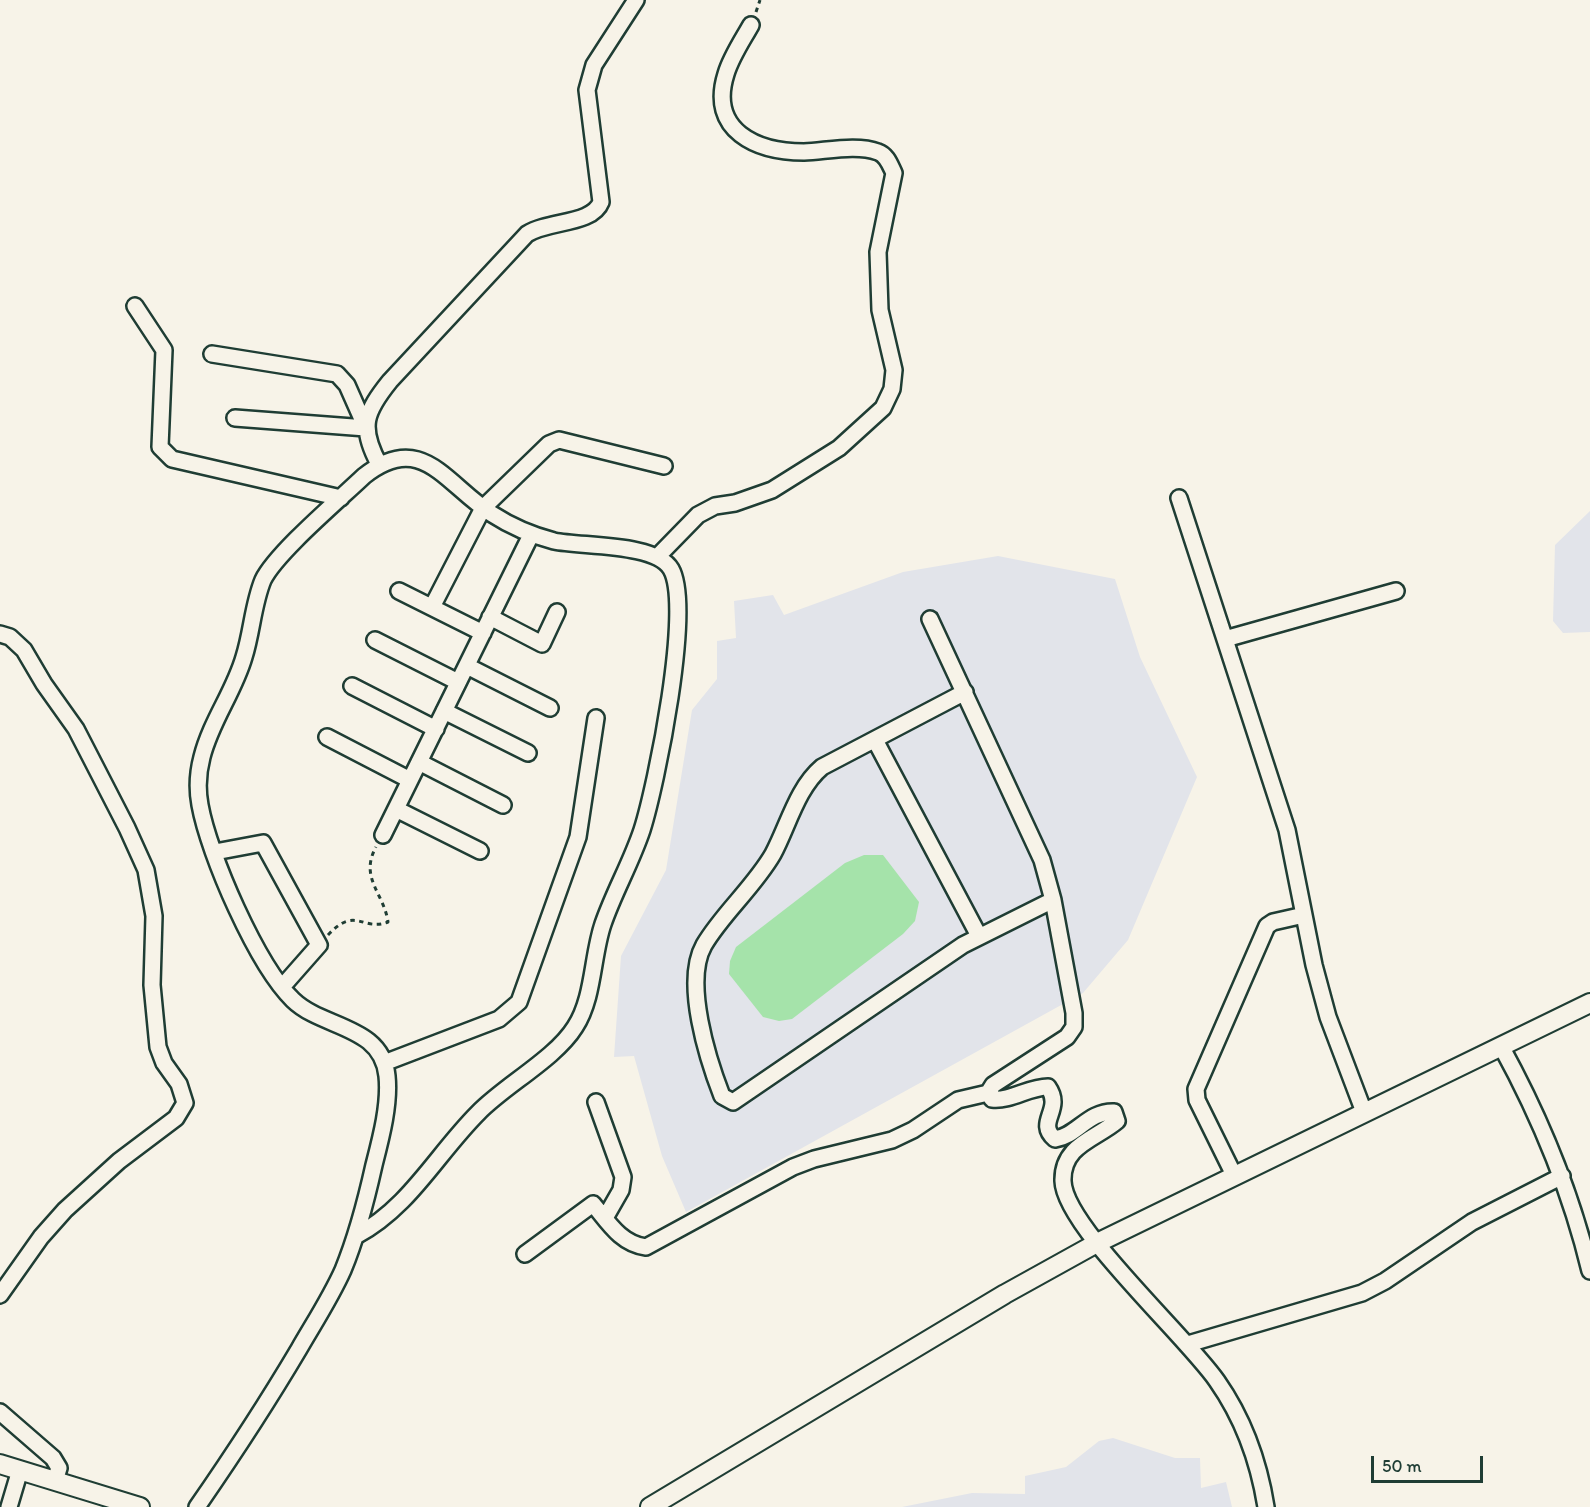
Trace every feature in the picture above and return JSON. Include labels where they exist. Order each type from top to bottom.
[{"type":"main road","points":[[651,1507],[1005,1294],[1097,1243],[1590,1003]]},
{"type":"main road","points":[[0,1464],[133,1506]]},
{"type":"street","points":[[366,428],[371,407],[390,381],[527,234],[539,226],[588,217],[598,211],[601,202],[586,90],[594,65],[636,0]]},
{"type":"street","points":[[658,556],[698,515],[715,506],[735,503],[772,490],[839,448],[883,408],[892,389],[894,370],[880,310],[878,252],[894,173],[889,161],[880,152],[784,150],[752,143],[740,135],[725,115],[723,88],[731,62],[751,25]]},
{"type":"street","points":[[135,306],[164,350],[160,447],[172,459],[341,498]]},
{"type":"street","points":[[212,354],[337,374],[347,385],[379,464]]},
{"type":"street","points":[[235,418],[366,428]]},
{"type":"street","points":[[432,607],[483,508],[549,444],[559,440],[664,466]]},
{"type":"street","points":[[197,1507],[258,1418],[328,1300],[356,1236],[379,1147],[387,1092],[384,1064],[371,1041],[315,1016],[294,1002],[282,987],[253,939],[215,852],[200,806],[198,780],[202,756],[210,733],[235,685],[264,579],[277,561],[341,498],[379,464],[396,456],[415,458],[431,466],[483,508],[531,535],[558,542],[658,556],[671,569],[676,587],[677,617],[674,669],[661,750],[642,829],[628,869],[603,924],[579,1020],[560,1044],[479,1112],[412,1193],[385,1218],[356,1236]]},
{"type":"street","points":[[1179,498],[1287,830],[1328,1017],[1364,1112]]},
{"type":"street","points":[[383,834],[531,535]]},
{"type":"street","points":[[399,591],[483,633]]},
{"type":"street","points":[[1225,639],[1396,591]]},
{"type":"street","points":[[490,618],[542,644],[557,612]]},
{"type":"street","points":[[525,1254],[593,1204],[632,1245],[646,1247],[793,1167],[892,1140],[913,1130],[958,1100],[988,1093],[993,1085],[1067,1037],[1074,1028],[1074,1013],[1053,900],[1042,860],[930,619]]},
{"type":"street","points":[[0,634],[10,637],[20,645],[76,729],[146,870],[154,916],[152,985],[158,1047],[164,1063],[179,1084],[185,1103],[176,1118],[119,1161],[65,1210],[40,1237],[0,1295]]},
{"type":"street","points":[[375,640],[458,682]]},
{"type":"street","points":[[467,666],[550,708]]},
{"type":"street","points":[[352,686],[435,729]]},
{"type":"street","points":[[964,692],[822,767],[811,777],[773,854],[756,880],[703,946],[697,971],[698,1016],[706,1056],[723,1096],[733,1102],[979,936],[1053,900]]},
{"type":"street","points":[[444,711],[528,753]]},
{"type":"street","points":[[384,1064],[499,1019],[519,1002],[578,837],[596,718]]},
{"type":"street","points":[[327,737],[410,780]]},
{"type":"street","points":[[875,740],[979,936]]},
{"type":"street","points":[[419,762],[503,805]]},
{"type":"street","points":[[396,809],[480,851]]},
{"type":"street","points":[[215,852],[263,843],[319,945],[282,987]]},
{"type":"street","points":[[1234,1176],[1197,1100],[1196,1089],[1267,926],[1273,922],[1304,915]]},
{"type":"street","points":[[1501,1046],[1532,1105],[1562,1176],[1590,1271]]},
{"type":"street","points":[[988,1093],[992,1099],[1002,1100],[1036,1087],[1048,1087],[1054,1095],[1055,1105],[1046,1125],[1048,1133],[1054,1139],[1064,1138],[1088,1119],[1104,1112],[1114,1112],[1117,1121],[1079,1145],[1067,1162],[1063,1181],[1069,1204],[1097,1243],[1188,1344],[1217,1381],[1238,1416],[1253,1453],[1266,1507]]},
{"type":"street","points":[[596,1102],[623,1177],[621,1190],[605,1218]]},
{"type":"street","points":[[1188,1344],[1362,1293],[1392,1277],[1472,1222],[1562,1176]]},
{"type":"street","points":[[0,1412],[53,1458],[59,1468],[55,1481]]},
{"type":"street","points":[[9,1507],[20,1470]]},
{"type":"path","points":[[319,945],[346,920],[357,919],[380,925],[388,922],[387,913],[371,877],[370,859],[383,834]]},
{"type":"shaded area","points":[[1590,511],[1590,632],[1563,633],[1553,621],[1555,545]]},
{"type":"shaded area","points":[[998,556],[1115,579],[1140,657],[1197,777],[1128,940],[1083,993],[686,1212],[662,1156],[634,1056],[614,1057],[621,956],[666,870],[692,710],[717,679],[717,641],[736,638],[734,601],[773,595],[784,615],[903,572]]},
{"type":"shaded area","points":[[1113,1438],[1175,1458],[1200,1458],[1201,1488],[1226,1482],[1232,1507],[902,1507],[972,1493],[1025,1494],[1025,1476],[1066,1467],[1099,1441]]},
{"type":"green space","points":[[864,855],[883,855],[919,902],[915,921],[903,934],[792,1019],[779,1021],[763,1017],[729,974],[730,961],[736,947],[845,863]]}]
